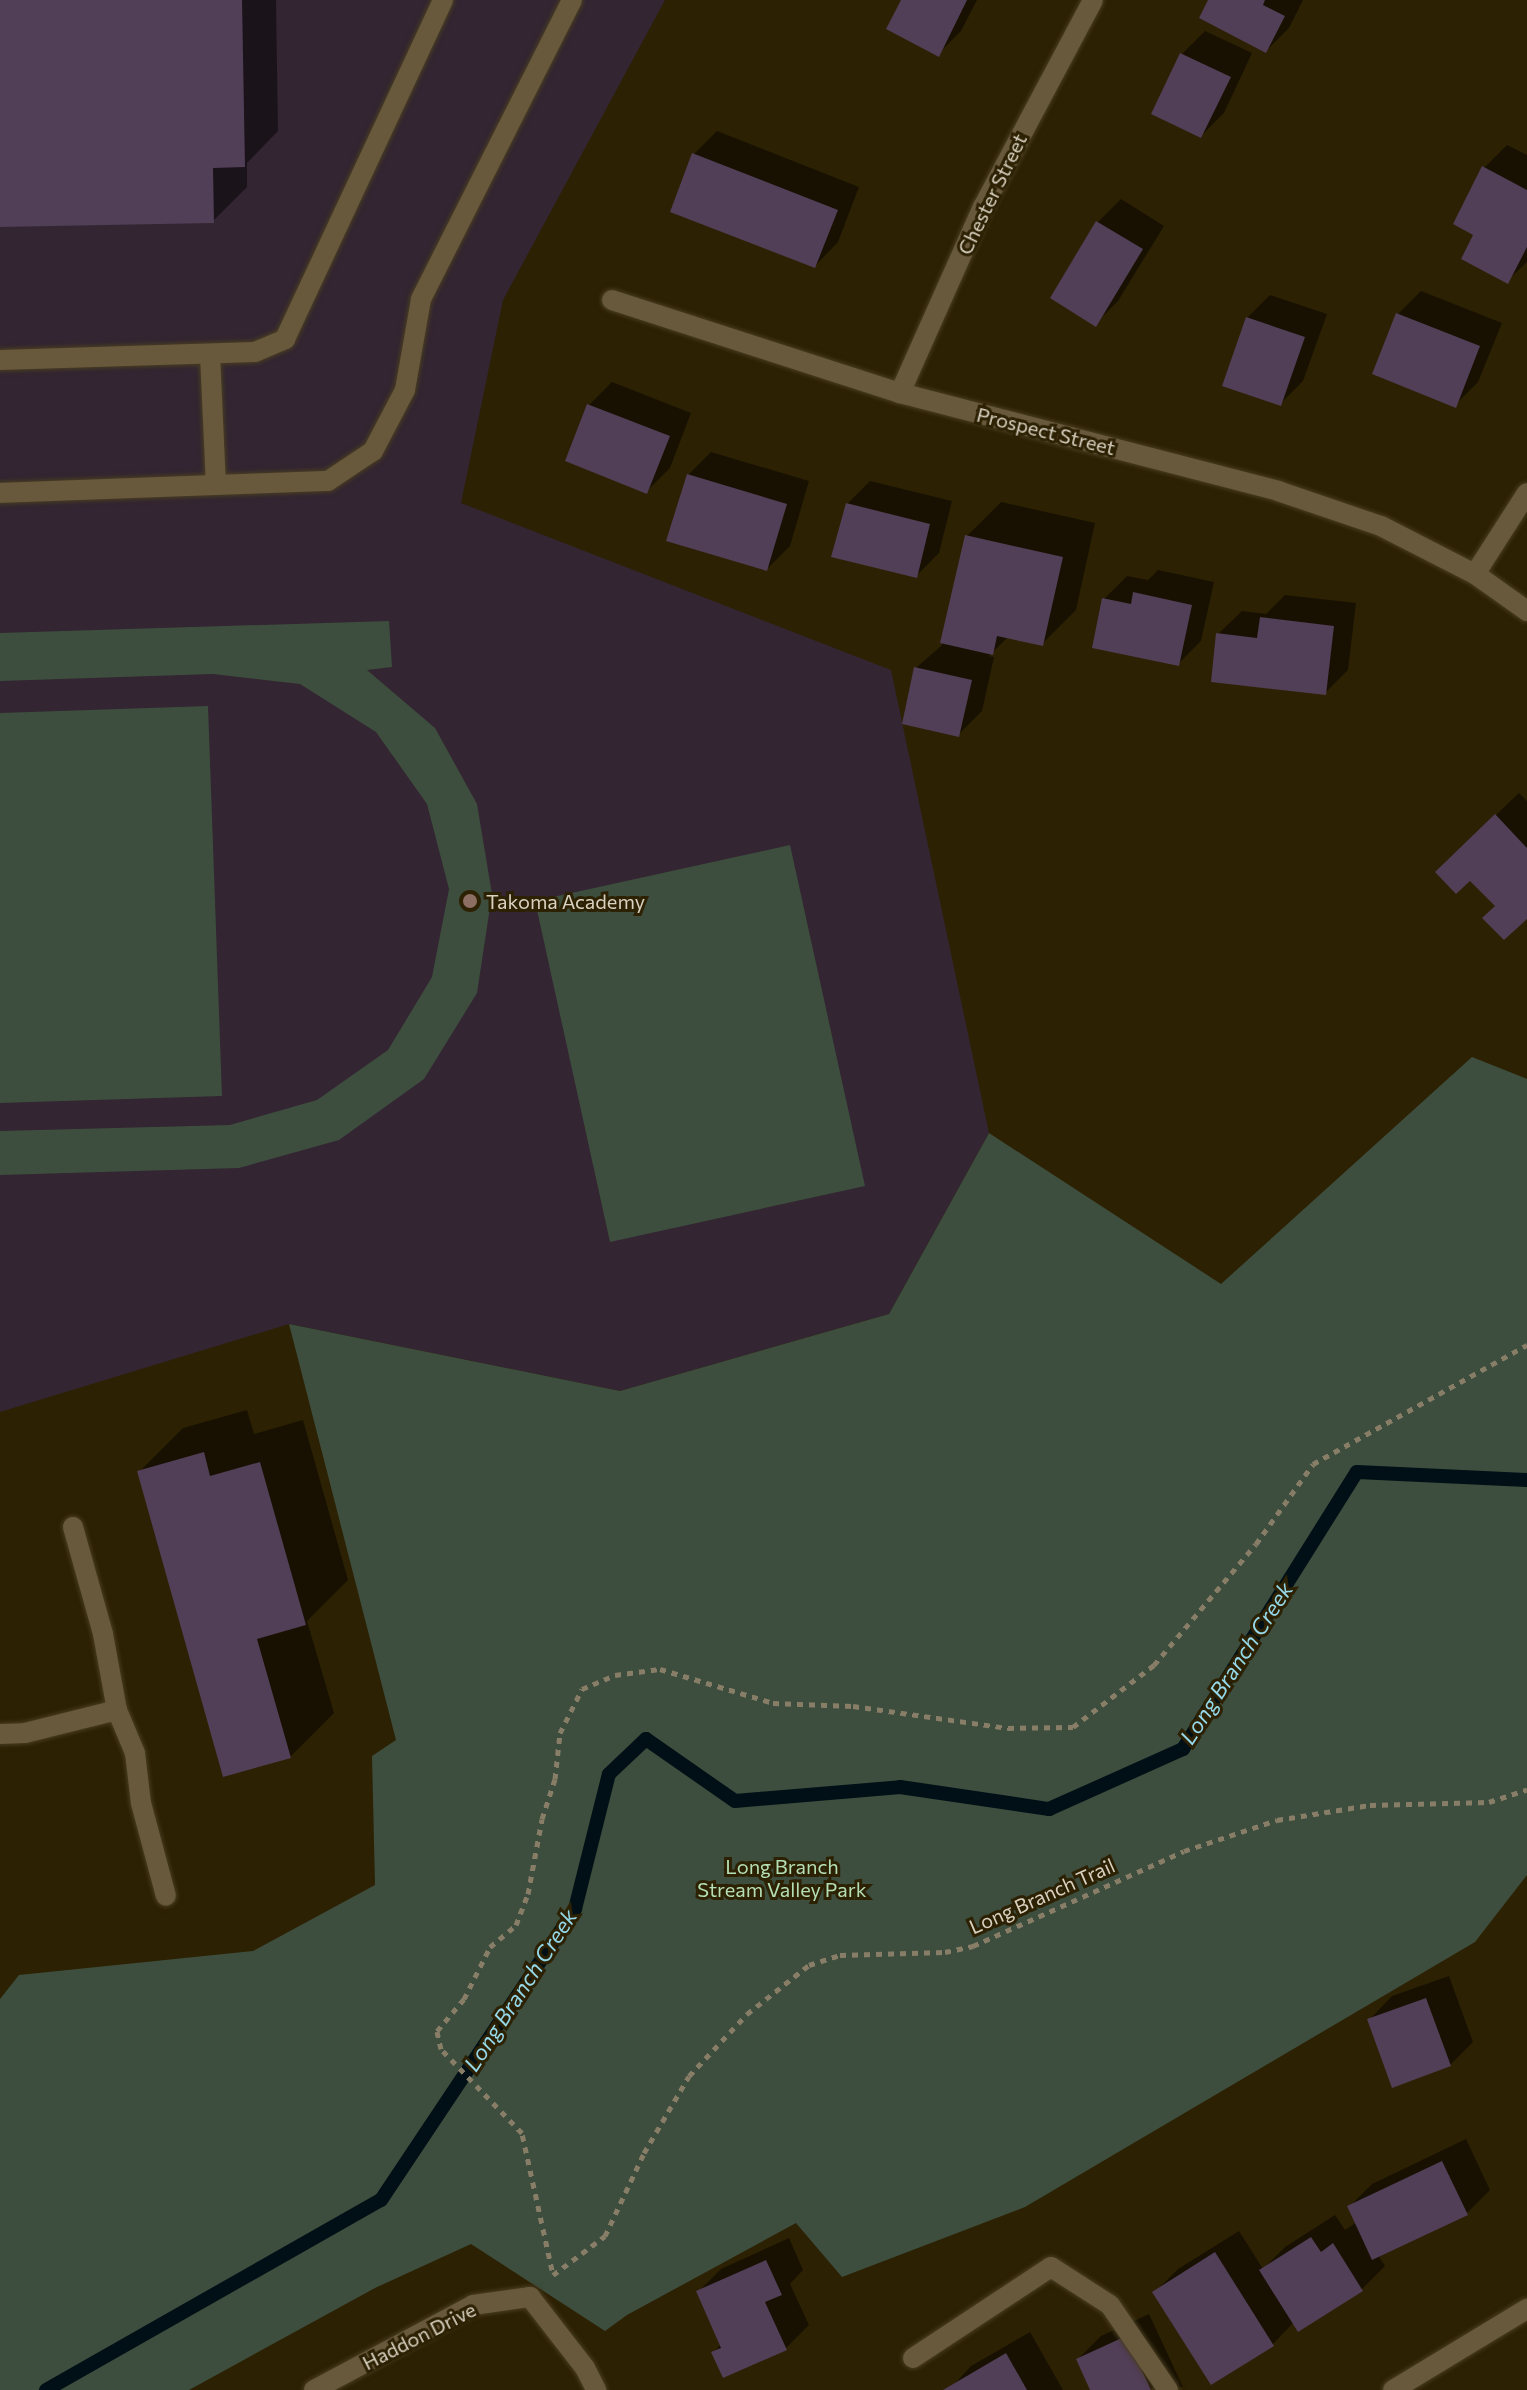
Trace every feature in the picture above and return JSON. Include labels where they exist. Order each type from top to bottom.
[{"type":"street","points":[[0,360],[255,352],[285,339],[443,0]]},
{"type":"street","points":[[0,493],[328,481],[373,451],[405,390],[421,299],[572,0]]},
{"type":"street","name":"Chester Street","points":[[900,393],[983,207],[1093,0]]},
{"type":"street","name":"Prospect Street","points":[[612,300],[900,393],[1278,491],[1381,526],[1475,574],[1527,611]]},
{"type":"street","points":[[210,354],[216,485]]},
{"type":"street","points":[[1475,574],[1527,493]]},
{"type":"street","points":[[73,1527],[103,1634],[117,1710],[135,1753],[141,1803],[166,1896]]},
{"type":"street","points":[[0,1734],[25,1733],[117,1710]]},
{"type":"street","points":[[913,2358],[1051,2267],[1110,2305],[1168,2390]]},
{"type":"street","points":[[530,2297],[585,2368],[596,2390]]},
{"type":"street","name":"Haddon Drive","points":[[314,2390],[473,2305],[530,2297]]},
{"type":"street","points":[[1393,2390],[1527,2309]]},
{"type":"path","points":[[549,2261],[522,2133],[441,2049],[437,2031],[464,1999],[490,1947],[516,1925],[528,1894],[542,1819],[555,1779],[560,1733],[582,1689],[615,1675],[660,1669],[773,1703],[853,1706],[1008,1728],[1073,1727],[1154,1665],[1256,1544],[1313,1464],[1527,1345]]},
{"type":"path","name":"Long Branch Trail","points":[[530,2297],[540,2285],[605,2236],[644,2153],[689,2076],[747,2014],[809,1965],[840,1955],[945,1952],[973,1946],[1184,1851],[1277,1820],[1370,1805],[1489,1802],[1527,1790]]},
{"type":"shaded area","name":"Takoma Academy","points":[[0,0],[665,0],[503,300],[461,503],[891,670],[989,1133],[889,1314],[620,1391],[289,1324],[0,1412]]},
{"type":"green space","points":[[389,621],[392,667],[367,670],[435,728],[477,804],[492,894],[477,993],[424,1079],[339,1140],[239,1168],[0,1175],[0,1131],[230,1125],[317,1100],[388,1050],[432,977],[449,889],[427,804],[376,732],[300,684],[213,674],[0,681],[0,633]]},
{"type":"green space","points":[[208,706],[222,1096],[0,1103],[0,713]]},
{"type":"green space","points":[[790,845],[865,1186],[610,1242],[535,901]]},
{"type":"green space","name":"Long Branch Stream Valley Park","points":[[1472,1057],[1527,1079],[1527,1875],[1475,1942],[1025,2207],[842,2277],[796,2223],[627,2315],[605,2331],[471,2244],[375,2288],[189,2390],[0,2390],[0,1999],[19,1975],[253,1951],[375,1885],[372,1756],[396,1740],[289,1324],[620,1391],[889,1314],[989,1133],[1221,1284]]},
{"type":"building","points":[[0,0],[242,0],[245,167],[213,168],[214,223],[0,227]]},
{"type":"building","points":[[901,0],[967,0],[939,57],[886,29]]},
{"type":"building","points":[[1208,0],[1265,0],[1263,5],[1285,16],[1266,53],[1199,18]]},
{"type":"building","points":[[1180,53],[1231,77],[1201,138],[1151,114]]},
{"type":"building","points":[[692,153],[838,210],[815,268],[670,212]]},
{"type":"building","points":[[1482,166],[1527,190],[1527,247],[1508,284],[1461,259],[1473,235],[1453,224]]},
{"type":"building","points":[[1096,221],[1143,249],[1096,327],[1050,298]]},
{"type":"building","points":[[1396,313],[1480,346],[1456,408],[1372,374]]},
{"type":"building","points":[[1246,317],[1305,337],[1281,406],[1222,386]]},
{"type":"building","points":[[587,404],[670,436],[647,494],[565,461]]},
{"type":"building","points":[[687,474],[787,504],[767,571],[666,541]]},
{"type":"building","points":[[846,503],[930,524],[917,578],[831,557]]},
{"type":"building","points":[[965,535],[1063,557],[1043,646],[997,636],[993,655],[940,643]]},
{"type":"building","points":[[1133,592],[1192,605],[1179,666],[1092,648],[1102,598],[1131,604]]},
{"type":"building","points":[[1260,617],[1334,626],[1326,695],[1211,682],[1216,633],[1257,638]]},
{"type":"building","points":[[914,667],[972,680],[959,737],[902,724]]},
{"type":"building","points":[[1495,814],[1527,848],[1527,919],[1504,940],[1482,918],[1495,906],[1470,881],[1456,894],[1435,872]]},
{"type":"building","points":[[204,1452],[210,1476],[260,1462],[306,1625],[257,1639],[291,1758],[223,1777],[137,1471]]},
{"type":"building","points":[[1426,1998],[1451,2066],[1392,2088],[1367,2019]]},
{"type":"building","points":[[1442,2161],[1468,2215],[1372,2260],[1347,2206]]},
{"type":"building","points":[[1311,2237],[1321,2252],[1333,2243],[1363,2291],[1298,2332],[1259,2270]]},
{"type":"building","points":[[1215,2252],[1274,2346],[1211,2385],[1152,2292]]},
{"type":"building","points":[[766,2260],[782,2295],[765,2302],[787,2350],[723,2378],[711,2352],[721,2348],[696,2291]]},
{"type":"building","points":[[1126,2336],[1151,2390],[1090,2390],[1076,2359]]},
{"type":"building","points":[[1006,2353],[1027,2390],[943,2390]]},
{"type":"waterway","name":"Long Branch Creek","points":[[46,2390],[381,2200],[575,1909],[609,1774],[646,1739],[735,1801],[900,1787],[1049,1809],[1183,1749],[1357,1472],[1527,1480]]},
{"type":"place","name":"Takoma Academy","points":[[470,901]]}]
